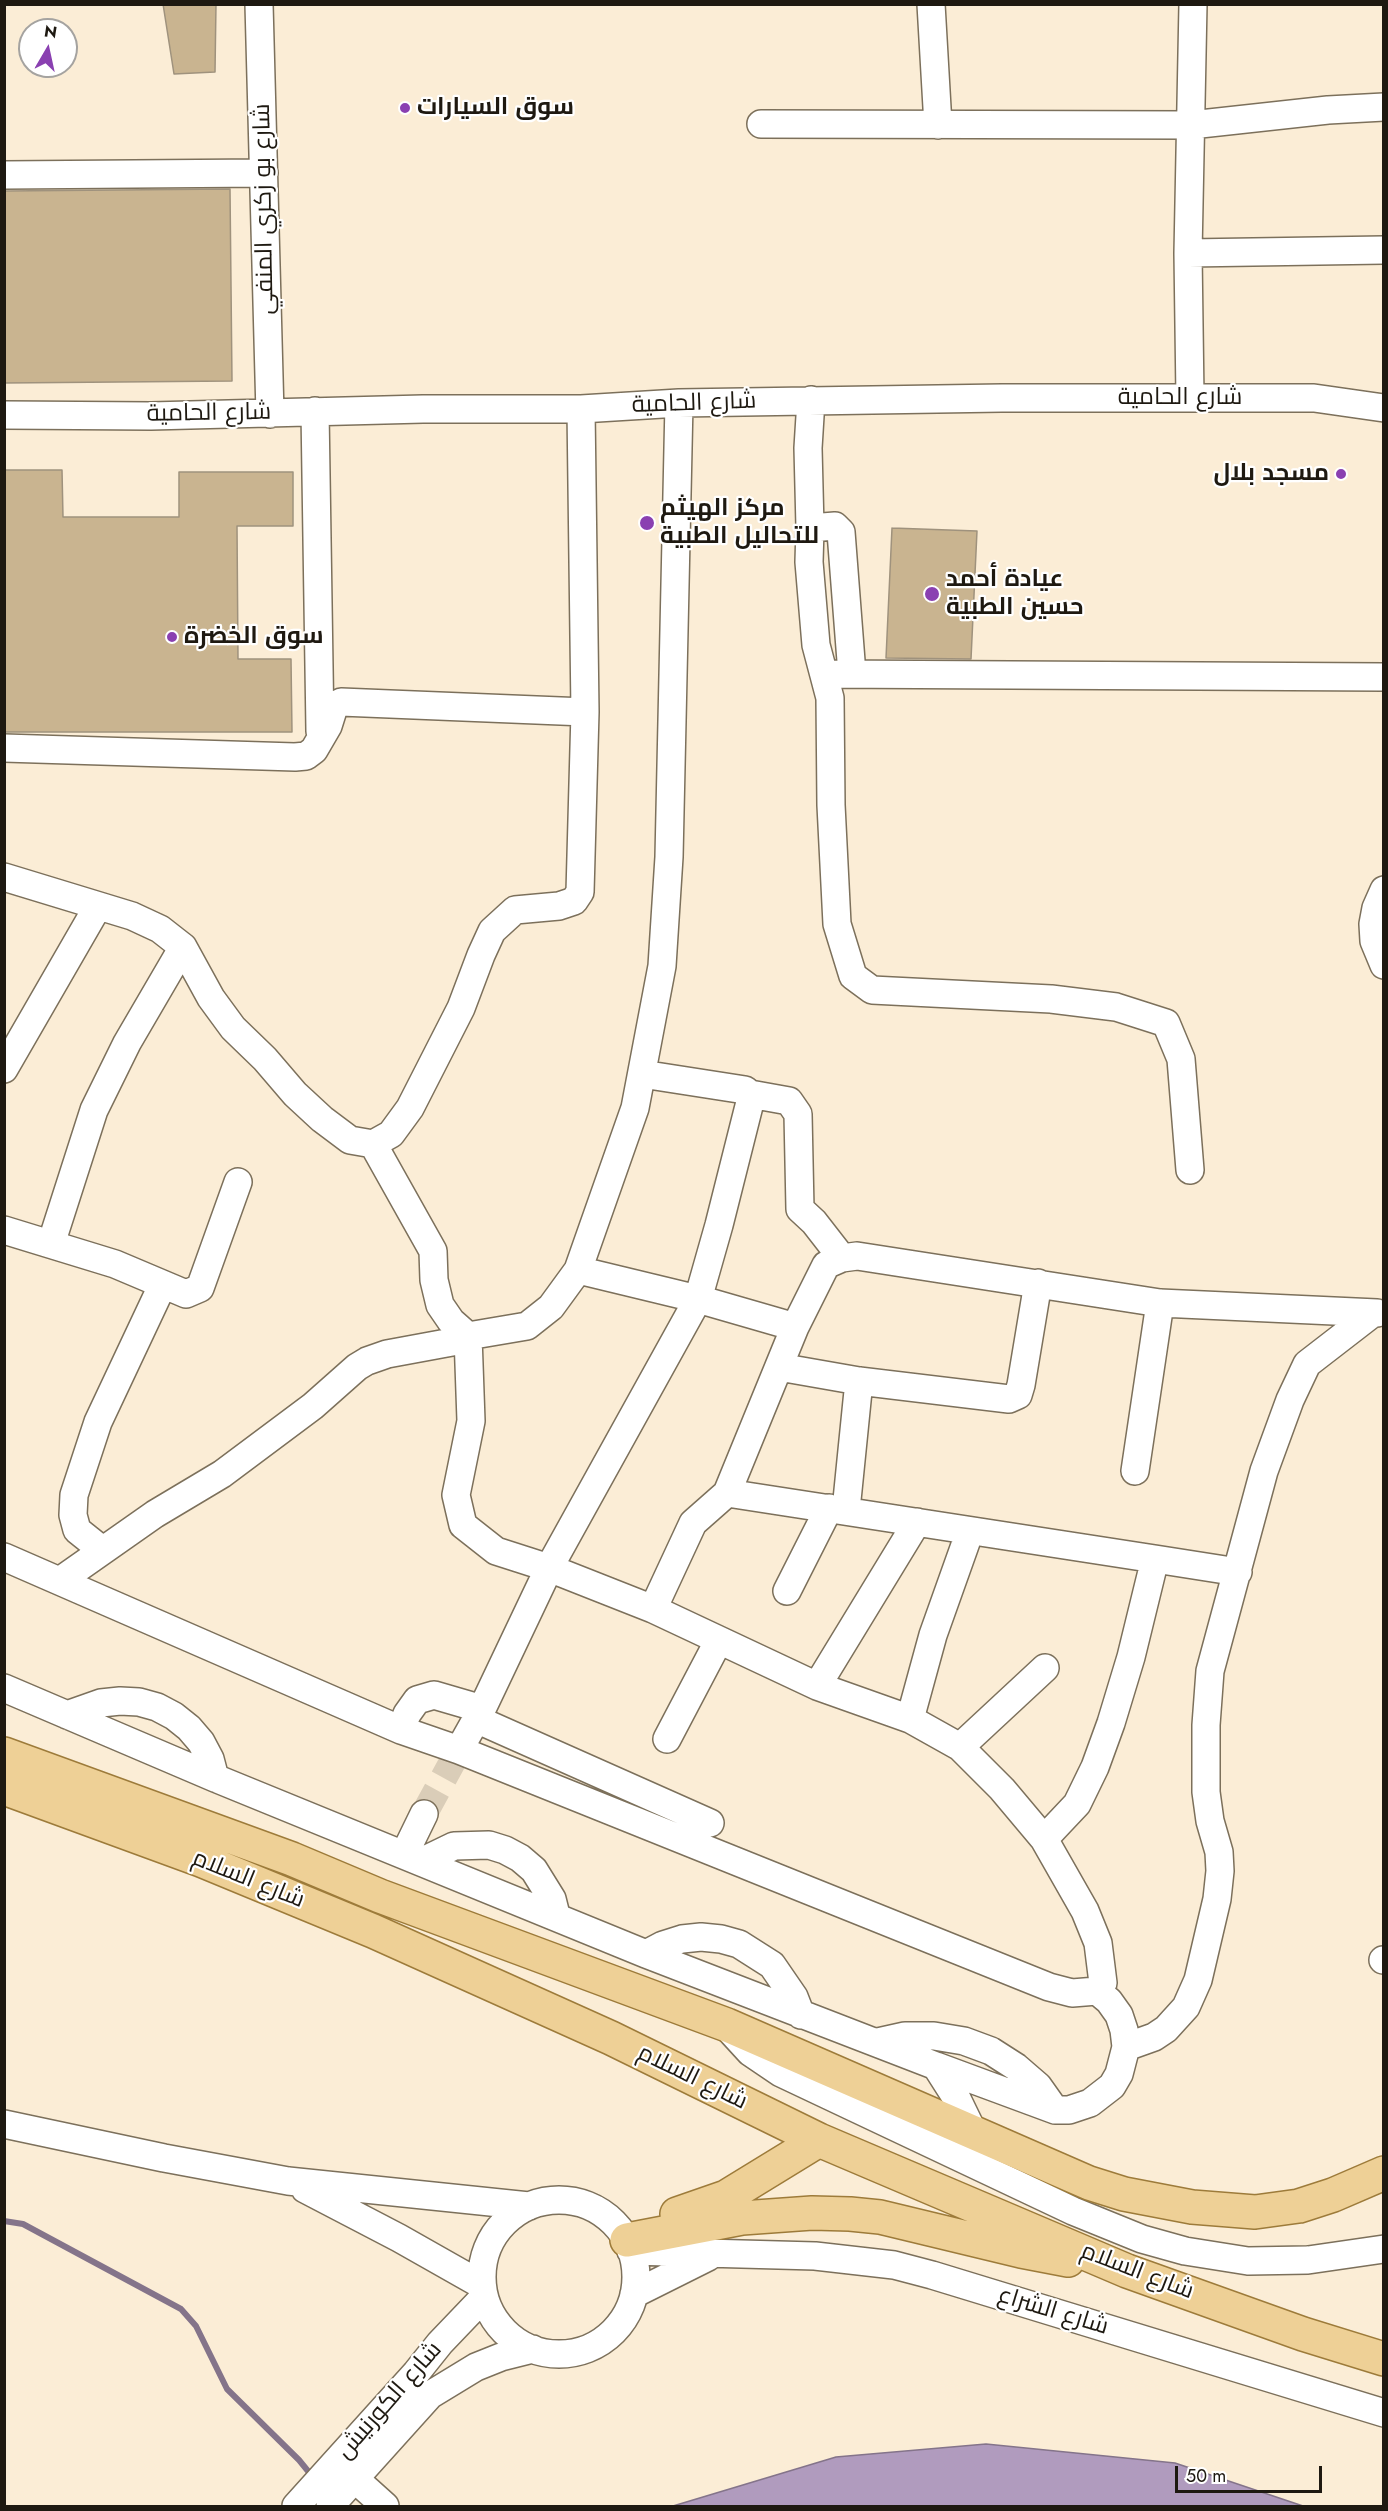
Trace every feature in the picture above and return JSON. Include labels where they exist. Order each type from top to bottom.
[{"type":"main road","name":"شارع السلام","points":[[4,1754],[208,1828],[380,1896],[727,2025],[1107,2188],[1160,2201],[1256,2212],[1299,2206],[1333,2195],[1383,2173]]},
{"type":"main road","name":"شارع السلام","points":[[4,1788],[201,1860],[373,1931],[611,2038],[819,2140],[1127,2271],[1303,2334],[1383,2359]]},
{"type":"main road","points":[[624,2238],[671,2216],[726,2197],[819,2140]]},
{"type":"main road","points":[[624,2238],[742,2218],[812,2213],[850,2214],[880,2217],[1021,2251],[1127,2271]]},
{"type":"street","name":"شارع بو زكري المنفي","points":[[259,4],[270,414]]},
{"type":"street","points":[[931,4],[938,125]]},
{"type":"street","points":[[1190,398],[1188,253],[1193,4]]},
{"type":"street","points":[[761,124],[1191,125],[1383,106]]},
{"type":"street","points":[[4,175],[264,173]]},
{"type":"street","points":[[1188,253],[1383,250]]},
{"type":"street","name":"شارع الحامية","points":[[4,415],[581,409],[678,403],[1002,398],[1314,398],[1383,408]]},
{"type":"street","points":[[811,400],[808,448],[809,562],[816,645],[839,674]]},
{"type":"street","points":[[62,1580],[155,1514],[222,1474],[313,1406],[357,1367],[387,1354],[527,1326],[551,1307],[578,1270],[635,1108],[662,966],[669,858],[678,403]]},
{"type":"street","points":[[4,877],[132,916],[160,929],[183,948],[211,998],[233,1028],[265,1059],[295,1094],[350,1140],[373,1143],[391,1134],[410,1108],[461,1008],[492,931],[515,910],[559,906],[574,901],[580,892],[585,712],[581,409]]},
{"type":"street","points":[[315,411],[320,740]]},
{"type":"street","points":[[810,528],[835,526],[841,532],[839,674],[830,698],[831,805],[837,924],[853,976],[872,990],[1051,999],[1116,1007],[1166,1023],[1181,1059],[1190,1170]]},
{"type":"street","points":[[839,674],[1383,677]]},
{"type":"street","points":[[4,748],[295,757],[306,756],[314,750],[334,707],[341,702],[585,712]]},
{"type":"street","points":[[1383,890],[1373,924],[1374,941],[1383,965]]},
{"type":"street","points":[[4,1069],[98,906]]},
{"type":"street","points":[[51,1244],[94,1110],[127,1042],[183,948]]},
{"type":"street","points":[[642,1074],[744,1090],[750,1094],[789,1101],[798,1114],[800,1209],[814,1222],[842,1258]]},
{"type":"street","points":[[459,1750],[479,1714],[549,1568],[698,1299],[750,1102],[750,1094]]},
{"type":"street","points":[[4,1557],[62,1580],[401,1730],[459,1750],[1049,1987],[1072,1993],[1097,1990],[1103,1983],[1098,1943],[1085,1911],[1044,1839],[1002,1789],[960,1747],[910,1719],[817,1686],[653,1609],[549,1568],[496,1551],[463,1525],[456,1495],[471,1421],[468,1336],[451,1322],[440,1305],[434,1280],[433,1251],[373,1143]]},
{"type":"street","points":[[4,1230],[115,1264],[162,1286],[186,1294],[200,1288],[238,1182]]},
{"type":"street","points":[[653,1609],[693,1523],[727,1493],[795,1327],[826,1265],[842,1258],[857,1256],[1160,1303],[1378,1313]]},
{"type":"street","points":[[578,1270],[698,1299],[795,1327]]},
{"type":"street","points":[[779,1367],[859,1381],[1009,1399],[1018,1395],[1038,1283]]},
{"type":"street","points":[[102,1550],[78,1530],[73,1515],[74,1495],[98,1422],[162,1286]]},
{"type":"street","points":[[1135,1471],[1160,1303]]},
{"type":"street","points":[[1126,2047],[1154,2037],[1166,2029],[1185,2007],[1198,1980],[1220,1871],[1219,1852],[1207,1806],[1207,1696],[1210,1671],[1264,1472],[1290,1400],[1307,1364],[1378,1313]]},
{"type":"street","points":[[787,1591],[838,1509],[859,1381]]},
{"type":"street","points":[[727,1493],[1238,1572]]},
{"type":"street","points":[[817,1686],[917,1522]]},
{"type":"street","points":[[910,1719],[933,1635],[970,1531]]},
{"type":"street","points":[[1044,1839],[1077,1804],[1095,1767],[1112,1723],[1131,1657],[1155,1558]]},
{"type":"street","points":[[667,1739],[719,1640]]},
{"type":"street","points":[[960,1747],[1045,1668]]},
{"type":"street","points":[[4,1688],[215,1778],[414,1857],[646,1954],[1055,2110],[1077,2108],[1102,2096],[1119,2074],[1126,2047],[1124,2030],[1119,2015],[1097,1990]]},
{"type":"street","points":[[401,1730],[407,1714],[417,1700],[434,1695],[710,1823]]},
{"type":"street","points":[[68,1714],[101,1703],[120,1701],[157,1707],[174,1716],[201,1742],[210,1759],[215,1778]]},
{"type":"street","points":[[414,1857],[424,1814]]},
{"type":"street","points":[[414,1857],[463,1845],[489,1845],[505,1850],[520,1858],[544,1883],[552,1899],[556,1916]]},
{"type":"street","points":[[646,1954],[663,1945],[691,1938],[721,1939],[739,1944],[772,1965],[794,1997],[801,2015]]},
{"type":"street","points":[[727,2025],[750,2052],[781,2073],[1073,2211],[1142,2239],[1196,2253],[1248,2261],[1308,2260],[1377,2250]]},
{"type":"street","points":[[876,2042],[905,2036],[934,2036],[964,2041],[1016,2067],[1038,2086],[1055,2110]]},
{"type":"street","points":[[936,2066],[957,2099],[972,2132]]},
{"type":"street","points":[[4,2124],[164,2158],[288,2181],[529,2206]]},
{"type":"street","points":[[288,2181],[372,2223],[483,2291]]},
{"type":"street","points":[[546,2201],[573,2202],[599,2211],[624,2238],[635,2265],[634,2294],[626,2314],[613,2331],[590,2347],[562,2354],[533,2349],[520,2343],[497,2323],[483,2291],[483,2261],[492,2238],[508,2219],[529,2206],[546,2201]]},
{"type":"street","name":"شارع الشراع","points":[[624,2238],[715,2255],[815,2256],[855,2259],[903,2268],[1383,2413]]},
{"type":"street","points":[[634,2294],[715,2255]]},
{"type":"street","name":"شارع الكورنيش","points":[[330,2506],[345,2471],[416,2373],[483,2291]]},
{"type":"street","name":"شارع الكورنيش","points":[[296,2506],[345,2471],[430,2395],[476,2367],[501,2357],[533,2349]]},
{"type":"street","points":[[345,2471],[385,2506]]},
{"type":"shaded area","points":[[986,2444],[1175,2463],[1303,2506],[673,2506],[836,2457]]},
{"type":"building","points":[[163,4],[216,4],[215,72],[174,74]]},
{"type":"building","points":[[230,189],[232,381],[4,383],[4,191]]},
{"type":"building","points":[[4,470],[62,470],[63,517],[179,517],[179,472],[293,472],[293,526],[237,526],[238,659],[291,659],[292,732],[4,732]]},
{"type":"building","name":"عيادة أحمد حسين الطبية","points":[[892,528],[977,531],[971,659],[886,658]]},
{"type":"waterway","points":[[4,2221],[23,2224],[181,2309],[196,2326],[227,2389],[299,2460],[312,2476]]},
{"type":"tunnel","points":[[424,1814],[459,1750]]},
{"type":"place","name":"سوق السيارات","points":[[405,108]]},
{"type":"place","name":"مسجد بلال","points":[[1341,474]]},
{"type":"place","name":"مركز الهيثم للتحاليل الطبية","points":[[647,523]]},
{"type":"place","name":"عيادة أحمد حسين الطبية","points":[[932,594]]},
{"type":"place","name":"سوق الخضرة","points":[[172,637]]}]
